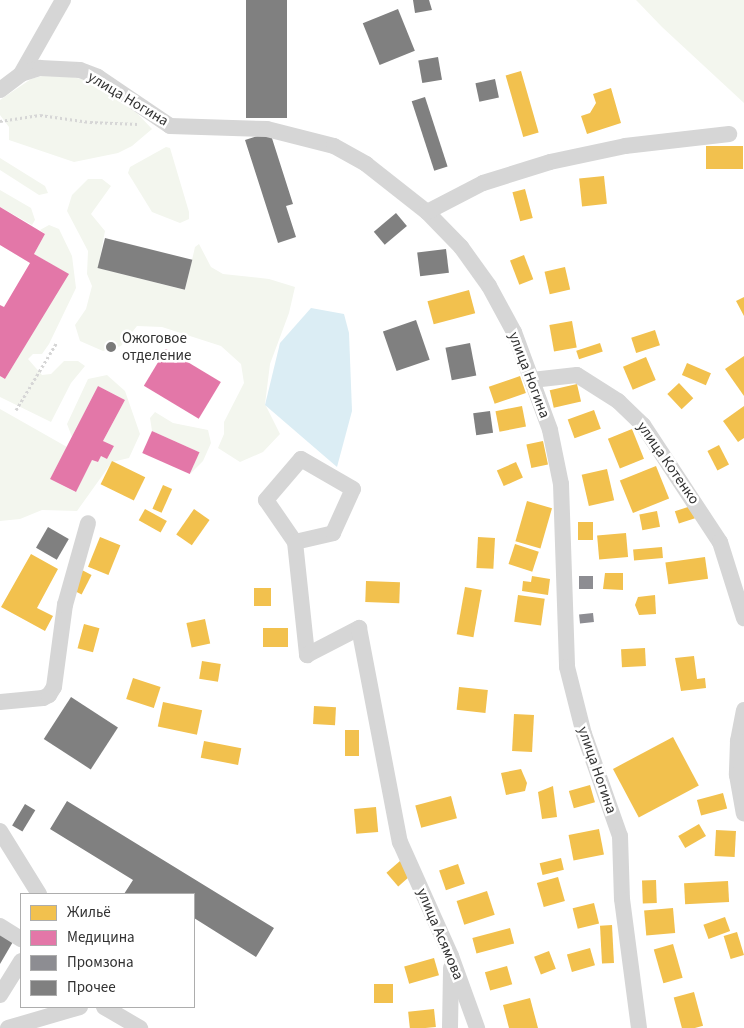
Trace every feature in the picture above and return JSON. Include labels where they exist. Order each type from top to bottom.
[{"type":"street","points":[[21,74],[63,0]]},
{"type":"street","name":"улица Ногина","points":[[0,90],[21,74],[40,68],[80,70],[98,77],[170,126],[267,129],[334,146],[366,164],[427,212],[461,247],[489,286],[514,332],[532,380],[550,430],[561,484],[567,667],[584,734],[620,836],[622,899],[639,1028]]},
{"type":"street","points":[[427,212],[483,183],[550,162],[625,146],[729,134]]},
{"type":"street","name":"улица Котенко","points":[[532,380],[577,375],[618,401],[643,425],[720,542],[744,618]]},
{"type":"street","points":[[301,459],[353,489],[333,533],[295,542],[266,500],[301,459]]},
{"type":"street","points":[[0,702],[42,698],[49,695],[54,686],[65,604],[88,523]]},
{"type":"street","name":"улица Асямова","points":[[295,542],[307,655],[359,628],[400,842],[450,956],[477,1028]]},
{"type":"street","points":[[744,710],[738,741],[737,775],[744,813]]},
{"type":"street","points":[[0,831],[38,893]]},
{"type":"street","points":[[0,926],[20,939]]},
{"type":"street","points":[[450,956],[450,1028]]},
{"type":"street","points":[[0,994],[20,963]]},
{"type":"street","points":[[8,1028],[77,1008]]},
{"type":"street","points":[[106,1008],[140,1028]]},
{"type":"path","points":[[0,120],[40,115],[125,125],[161,120]]},
{"type":"path","points":[[16,410],[57,342]]},
{"type":"shaded area","points":[[636,0],[744,0],[744,103],[662,27]]},
{"type":"shaded area","points":[[53,73],[91,81],[136,112],[152,129],[132,146],[118,153],[74,162],[9,140],[9,127],[0,115],[0,100],[31,79]]},
{"type":"shaded area","points":[[166,147],[170,148],[189,212],[189,219],[180,223],[152,212],[128,173],[130,167]]},
{"type":"shaded area","points":[[0,158],[45,186],[48,193],[39,195],[0,170]]},
{"type":"shaded area","points":[[88,179],[102,179],[111,186],[91,214],[105,231],[98,268],[185,290],[195,247],[199,244],[211,267],[223,274],[269,279],[295,287],[289,313],[270,364],[265,404],[280,434],[263,452],[240,462],[218,448],[224,434],[224,422],[244,383],[241,364],[221,346],[162,327],[137,326],[121,346],[103,351],[80,341],[75,325],[86,309],[92,286],[87,274],[88,251],[67,211],[72,195]]},
{"type":"shaded area","points":[[0,190],[31,208],[35,220],[32,225],[0,207]]},
{"type":"shaded area","points":[[49,225],[59,229],[72,256],[76,288],[49,344],[42,354],[33,354],[28,359],[42,375],[51,374],[64,361],[78,361],[85,366],[71,383],[51,422],[0,397],[0,376],[5,379],[68,274],[34,254],[45,234],[40,230]]},
{"type":"shaded area","points":[[311,308],[344,314],[349,333],[352,411],[337,467],[265,405],[280,343]]},
{"type":"shaded area","points":[[107,375],[125,391],[140,434],[129,458],[112,462],[77,511],[42,510],[20,519],[0,521],[0,409],[67,447],[50,479],[75,492],[92,460],[98,462],[101,456],[107,459],[114,446],[103,441],[125,400],[98,386],[72,437],[67,424],[88,379]]},
{"type":"shaded area","points":[[155,412],[173,423],[208,430],[211,443],[203,461],[190,474],[199,452],[152,431],[150,418]]},
{"type":"building: Жильё","points":[[521,71],[539,133],[523,137],[506,75]]},
{"type":"building: Жильё","points":[[611,88],[621,123],[587,134],[581,116],[590,113],[596,103],[593,94]]},
{"type":"building: Жильё","points":[[706,146],[743,146],[743,169],[706,169]]},
{"type":"building: Жильё","points":[[604,176],[607,204],[582,206],[579,179]]},
{"type":"building: Жильё","points":[[525,189],[533,218],[520,221],[512,192]]},
{"type":"building: Жильё","points":[[524,255],[533,279],[519,285],[510,260]]},
{"type":"building: Жильё","points":[[565,267],[570,289],[550,294],[545,272]]},
{"type":"building: Жильё","points":[[469,290],[475,313],[434,324],[427,301]]},
{"type":"building: Жильё","points":[[744,297],[744,316],[736,301]]},
{"type":"building: Жильё","points":[[572,321],[577,348],[554,352],[549,325]]},
{"type":"building: Жильё","points":[[655,330],[660,345],[636,353],[631,338]]},
{"type":"building: Жильё","points":[[600,343],[603,352],[579,359],[576,351]]},
{"type":"building: Жильё","points":[[744,356],[744,396],[725,369]]},
{"type":"building: Жильё","points":[[646,357],[656,380],[633,390],[623,367]]},
{"type":"building: Жильё","points":[[687,363],[711,373],[706,385],[682,375]]},
{"type":"building: Жильё","points":[[520,376],[526,393],[495,404],[489,387]]},
{"type":"building: Жильё","points":[[679,383],[693,398],[682,409],[667,394]]},
{"type":"building: Жильё","points":[[577,384],[581,402],[554,408],[550,390]]},
{"type":"building: Жильё","points":[[522,406],[526,427],[500,432],[495,411]]},
{"type":"building: Жильё","points":[[744,406],[744,438],[738,442],[723,421]]},
{"type":"building: Жильё","points":[[594,410],[601,429],[575,438],[568,420]]},
{"type":"building: Жильё","points":[[632,429],[644,459],[620,468],[608,439]]},
{"type":"building: Жильё","points":[[543,441],[548,464],[531,468],[526,445]]},
{"type":"building: Жильё","points":[[719,445],[729,465],[717,471],[707,451]]},
{"type":"building: Жильё","points":[[112,461],[145,477],[134,501],[101,484]]},
{"type":"building: Жильё","points":[[516,462],[523,478],[504,486],[497,471]]},
{"type":"building: Жильё","points":[[656,466],[669,498],[633,513],[620,481]]},
{"type":"building: Жильё","points":[[607,469],[614,500],[589,506],[582,475]]},
{"type":"building: Жильё","points":[[163,485],[172,489],[162,513],[152,509]]},
{"type":"building: Жильё","points":[[527,501],[552,508],[540,549],[515,541]]},
{"type":"building: Жильё","points":[[691,506],[695,518],[679,524],[675,511]]},
{"type":"building: Жильё","points":[[145,509],[167,521],[161,532],[139,520]]},
{"type":"building: Жильё","points":[[194,509],[210,520],[192,545],[176,534]]},
{"type":"building: Жильё","points":[[657,511],[660,527],[642,530],[639,514]]},
{"type":"building: Жильё","points":[[578,522],[593,522],[593,540],[578,540]]},
{"type":"building: Жильё","points":[[626,533],[628,557],[599,559],[597,536]]},
{"type":"building: Жильё","points":[[100,537],[120,545],[108,575],[88,567]]},
{"type":"building: Жильё","points":[[478,537],[495,538],[493,569],[476,568]]},
{"type":"building: Жильё","points":[[515,544],[539,552],[532,572],[509,564]]},
{"type":"building: Жильё","points":[[662,547],[663,558],[634,560],[633,550]]},
{"type":"building: Жильё","points":[[31,554],[58,569],[37,608],[53,616],[45,631],[1,607]]},
{"type":"building: Жильё","points":[[705,557],[708,579],[668,584],[665,563]]},
{"type":"building: Жильё","points":[[80,569],[92,575],[82,595],[70,589]]},
{"type":"building: Жильё","points":[[605,573],[623,573],[623,590],[603,589]]},
{"type":"building: Жильё","points":[[532,576],[550,579],[548,595],[522,591],[523,581],[531,582]]},
{"type":"building: Жильё","points":[[366,581],[400,582],[399,603],[365,602]]},
{"type":"building: Жильё","points":[[465,587],[482,590],[473,637],[457,634]]},
{"type":"building: Жильё","points":[[254,588],[271,588],[271,606],[254,606]]},
{"type":"building: Жильё","points":[[518,595],[545,599],[541,625],[514,622]]},
{"type":"building: Жильё","points":[[655,595],[656,614],[639,615],[635,605],[638,597]]},
{"type":"building: Жильё","points":[[205,619],[210,643],[192,647],[186,623]]},
{"type":"building: Жильё","points":[[84,624],[99,628],[93,652],[78,648]]},
{"type":"building: Жильё","points":[[263,628],[288,628],[288,647],[263,647]]},
{"type":"building: Жильё","points":[[645,648],[646,666],[622,667],[621,649]]},
{"type":"building: Жильё","points":[[694,656],[697,679],[705,678],[706,688],[681,691],[675,658]]},
{"type":"building: Жильё","points":[[202,661],[221,664],[218,682],[199,679]]},
{"type":"building: Жильё","points":[[133,678],[161,687],[154,708],[126,699]]},
{"type":"building: Жильё","points":[[459,687],[488,690],[485,713],[457,710]]},
{"type":"building: Жильё","points":[[163,702],[202,710],[197,735],[158,726]]},
{"type":"building: Жильё","points":[[314,706],[336,707],[335,725],[313,724]]},
{"type":"building: Жильё","points":[[514,714],[534,715],[532,752],[512,751]]},
{"type":"building: Жильё","points":[[345,730],[359,730],[359,756],[345,756]]},
{"type":"building: Жильё","points":[[673,737],[699,786],[639,817],[613,769]]},
{"type":"building: Жильё","points":[[204,741],[241,748],[238,765],[201,758]]},
{"type":"building: Жильё","points":[[521,769],[527,783],[525,791],[506,795],[501,773]]},
{"type":"building: Жильё","points":[[590,785],[595,802],[574,808],[569,791]]},
{"type":"building: Жильё","points":[[553,786],[557,817],[542,819],[538,792]]},
{"type":"building: Жильё","points":[[723,793],[727,808],[701,815],[697,800]]},
{"type":"building: Жильё","points":[[451,796],[457,818],[421,828],[415,806]]},
{"type":"building: Жильё","points":[[376,807],[378,832],[356,834],[354,809]]},
{"type":"building: Жильё","points":[[699,824],[706,836],[685,848],[678,836]]},
{"type":"building: Жильё","points":[[599,829],[604,855],[574,860],[569,835]]},
{"type":"building: Жильё","points":[[716,830],[736,831],[735,857],[715,856]]},
{"type":"building: Жильё","points":[[561,858],[564,870],[543,875],[540,863]]},
{"type":"building: Жильё","points":[[400,861],[412,875],[398,886],[386,873]]},
{"type":"building: Жильё","points":[[458,864],[465,884],[446,890],[439,871]]},
{"type":"building: Жильё","points":[[558,877],[565,901],[544,907],[537,883]]},
{"type":"building: Жильё","points":[[642,880],[656,880],[657,903],[643,903]]},
{"type":"building: Жильё","points":[[728,881],[729,902],[685,904],[684,883]]},
{"type":"building: Жильё","points":[[487,891],[495,915],[464,925],[457,901]]},
{"type":"building: Жильё","points":[[594,903],[599,923],[578,929],[573,908]]},
{"type":"building: Жильё","points":[[673,908],[675,933],[646,935],[644,911]]},
{"type":"building: Жильё","points":[[725,917],[730,931],[709,939],[703,925]]},
{"type":"building: Жильё","points":[[612,925],[614,963],[602,964],[600,926]]},
{"type":"building: Жильё","points":[[510,928],[514,943],[476,954],[472,938]]},
{"type":"building: Жильё","points":[[737,932],[744,955],[731,959],[724,936]]},
{"type":"building: Жильё","points":[[673,944],[683,978],[663,983],[654,950]]},
{"type":"building: Жильё","points":[[590,948],[595,965],[572,972],[567,955]]},
{"type":"building: Жильё","points":[[549,951],[556,969],[541,974],[534,957]]},
{"type":"building: Жильё","points":[[434,958],[439,975],[409,984],[404,967]]},
{"type":"building: Жильё","points":[[507,966],[512,984],[490,991],[485,972]]},
{"type":"building: Жильё","points":[[374,984],[393,984],[393,1003],[374,1003]]},
{"type":"building: Жильё","points":[[694,992],[703,1026],[682,1028],[674,997]]},
{"type":"building: Жильё","points":[[530,998],[538,1028],[509,1028],[503,1005]]},
{"type":"building: Жильё","points":[[434,1009],[436,1027],[410,1028],[408,1012]]},
{"type":"building: Медицина","points":[[0,207],[45,234],[34,254],[69,274],[5,379],[0,376],[0,305],[4,307],[30,263],[0,245]]},
{"type":"building: Медицина","points":[[166,349],[221,382],[199,419],[144,386]]},
{"type":"building: Медицина","points":[[98,386],[125,400],[103,441],[114,446],[107,459],[101,456],[98,462],[92,460],[76,492],[50,479]]},
{"type":"building: Медицина","points":[[152,431],[200,452],[190,474],[142,453]]},
{"type":"building: Промзона","points":[[579,576],[593,576],[593,589],[579,589]]},
{"type":"building: Промзона","points":[[593,613],[594,622],[580,623],[579,614]]},
{"type":"building: Прочее","points":[[246,0],[287,0],[287,118],[246,118]]},
{"type":"building: Прочее","points":[[413,0],[429,0],[432,10],[415,13]]},
{"type":"building: Прочее","points":[[398,9],[415,51],[380,65],[363,23]]},
{"type":"building: Прочее","points":[[438,57],[442,80],[422,83],[418,60]]},
{"type":"building: Прочее","points":[[495,79],[499,98],[479,102],[475,83]]},
{"type":"building: Прочее","points":[[425,97],[448,166],[434,171],[412,101]]},
{"type":"building: Прочее","points":[[270,132],[293,204],[286,206],[296,237],[278,243],[245,140]]},
{"type":"building: Прочее","points":[[396,213],[407,226],[385,245],[374,232]]},
{"type":"building: Прочее","points":[[105,238],[192,260],[185,290],[98,268]]},
{"type":"building: Прочее","points":[[446,249],[449,273],[420,276],[417,253]]},
{"type":"building: Прочее","points":[[416,320],[430,360],[397,371],[383,331]]},
{"type":"building: Прочее","points":[[470,343],[476,375],[452,380],[445,348]]},
{"type":"building: Прочее","points":[[490,411],[493,433],[476,435],[473,413]]},
{"type":"building: Прочее","points":[[48,527],[69,539],[57,560],[36,548]]},
{"type":"building: Прочее","points":[[71,697],[118,727],[91,769],[44,739]]},
{"type":"building: Прочее","points":[[67,801],[274,928],[256,957],[195,919],[195,893],[125,893],[133,880],[50,829]]},
{"type":"building: Прочее","points":[[25,804],[35,810],[22,832],[12,825]]},
{"type":"building: Прочее","points":[[0,932],[14,940],[0,964]]},
{"type":"place","name":"Ожоговое отделение","points":[[111,347]]}]
